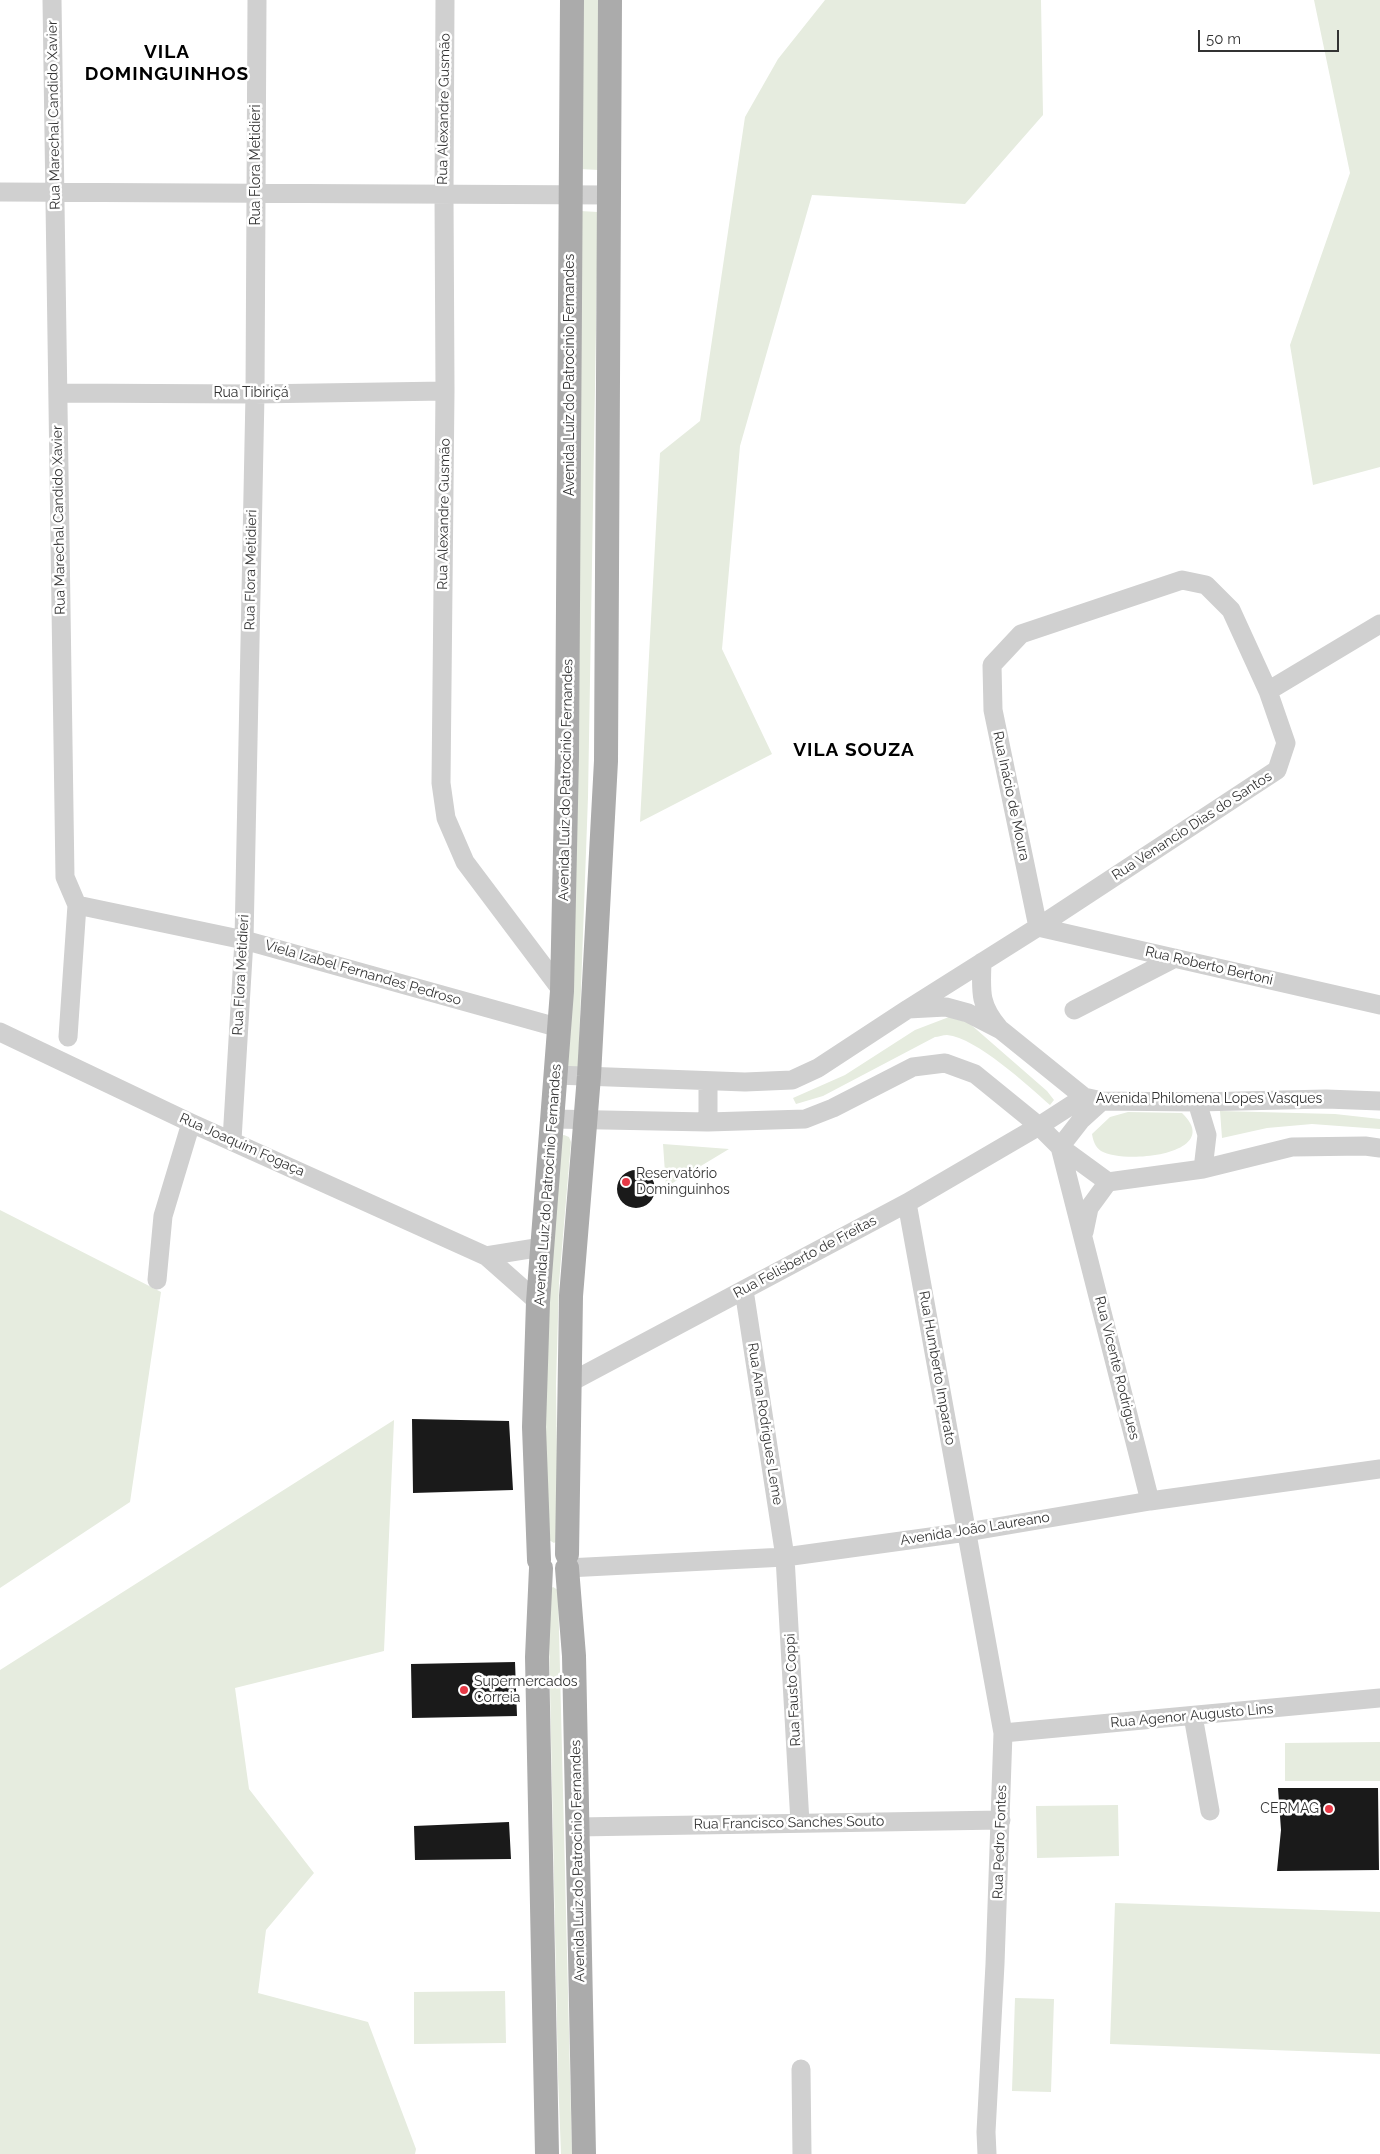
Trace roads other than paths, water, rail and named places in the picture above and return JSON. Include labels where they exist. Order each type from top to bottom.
[{"type":"main road","name":"Avenida Luiz do Patrocinio Fernandes","points":[[546,2154],[537,1657],[540,1564],[534,1427],[538,1302],[562,991],[567,756],[572,0]]},
{"type":"main road","name":"Avenida Luiz do Patrocinio Fernandes","points":[[584,2154],[574,1656],[567,1561],[569,1383],[571,1296],[589,1076],[606,751],[610,0]]},
{"type":"main road","points":[[540,1564],[542,1553],[549,1547],[559,1548],[567,1561]]},
{"type":"street","name":"Rua Marechal Candido Xavier","points":[[52,0],[65,877],[76,905],[68,1037]]},
{"type":"street","name":"Rua Flora Metidieri","points":[[232,1140],[244,940],[254,394],[257,0]]},
{"type":"street","name":"Rua Alexandre Gusmão","points":[[445,0],[445,391],[441,783],[446,818],[465,862],[562,991]]},
{"type":"street","points":[[0,192],[610,195]]},
{"type":"street","name":"Rua Tibiriçá","points":[[58,393],[254,394],[445,391]]},
{"type":"street","name":"Rua Venancio Dias do Santos","points":[[908,1009],[1038,927],[1277,770],[1286,743],[1268,691],[1231,610],[1206,585],[1182,580],[1021,634],[992,665]]},
{"type":"street","points":[[1268,691],[1380,624]]},
{"type":"street","name":"Rua Inácio de Moura","points":[[992,665],[993,710],[1038,927]]},
{"type":"street","name":"Viela Izabel Fernandes Pedroso","points":[[76,905],[244,940],[560,1028]]},
{"type":"street","name":"Rua Roberto Bertoni","points":[[1038,927],[1380,1005]]},
{"type":"street","points":[[1074,1010],[1175,958]]},
{"type":"street","name":"Avenida Philomena Lopes Vasques","points":[[982,962],[981,996],[988,1015],[1001,1030]]},
{"type":"street","name":"Avenida Philomena Lopes Vasques","points":[[908,1009],[946,1007],[968,1013],[1001,1030],[1093,1099],[1197,1102],[1326,1099],[1380,1101]]},
{"type":"street","points":[[556,1075],[708,1081],[772,1082],[792,1080],[818,1068],[908,1009]]},
{"type":"street","name":"Rua Joaquim Fogaça","points":[[0,1032],[191,1123],[486,1256],[538,1302]]},
{"type":"street","points":[[553,1119],[708,1122],[805,1119],[833,1108],[913,1067],[945,1063],[975,1074],[1039,1126],[1060,1147],[1108,1182],[1203,1169],[1292,1147],[1365,1146],[1380,1148]]},
{"type":"street","points":[[708,1081],[708,1122]]},
{"type":"street","points":[[1060,1147],[1081,1120],[1093,1099]]},
{"type":"street","name":"Rua Felisberto de Freitas","points":[[569,1383],[907,1203],[1039,1126],[1093,1099]]},
{"type":"street","points":[[1197,1102],[1207,1136],[1203,1169]]},
{"type":"street","points":[[158,1280],[163,1216],[191,1123]]},
{"type":"street","name":"Rua Vicente Rodrigues","points":[[1060,1147],[1150,1501]]},
{"type":"street","name":"Rua Vicente Rodrigues","points":[[1083,1236],[1089,1208],[1108,1182]]},
{"type":"street","name":"Rua Humberto Imparato","points":[[907,1203],[967,1532]]},
{"type":"street","points":[[486,1256],[542,1247]]},
{"type":"street","name":"Rua Ana Rodrigues Leme","points":[[744,1290],[785,1557]]},
{"type":"street","name":"Avenida João Laureano","points":[[567,1561],[785,1557],[967,1532],[1150,1501],[1380,1469]]},
{"type":"street","name":"Rua Pedro Fontes","points":[[967,1532],[1003,1732],[1001,1820],[986,2132],[987,2154]]},
{"type":"street","name":"Rua Fausto Coppi","points":[[785,1557],[800,1823]]},
{"type":"street","name":"Rua Agenor Augusto Lins","points":[[1003,1732],[1380,1698]]},
{"type":"street","points":[[1193,1716],[1210,1811]]},
{"type":"street","name":"Rua Francisco Sanches Souto","points":[[577,1827],[1001,1820]]},
{"type":"street","points":[[801,2069],[802,2154]]},
{"type":"place","name":"Reservatório Dominguinhos","points":[[626,1182]]},
{"type":"place","name":"Supermercados Correia","points":[[464,1690]]},
{"type":"place","name":"CERMAG","points":[[1329,1809]]},
{"type":"district","name":"VILA DOMINGUINHOS","points":[[167,63]]},
{"type":"district","name":"VILA SOUZA","points":[[854,750]]}]
